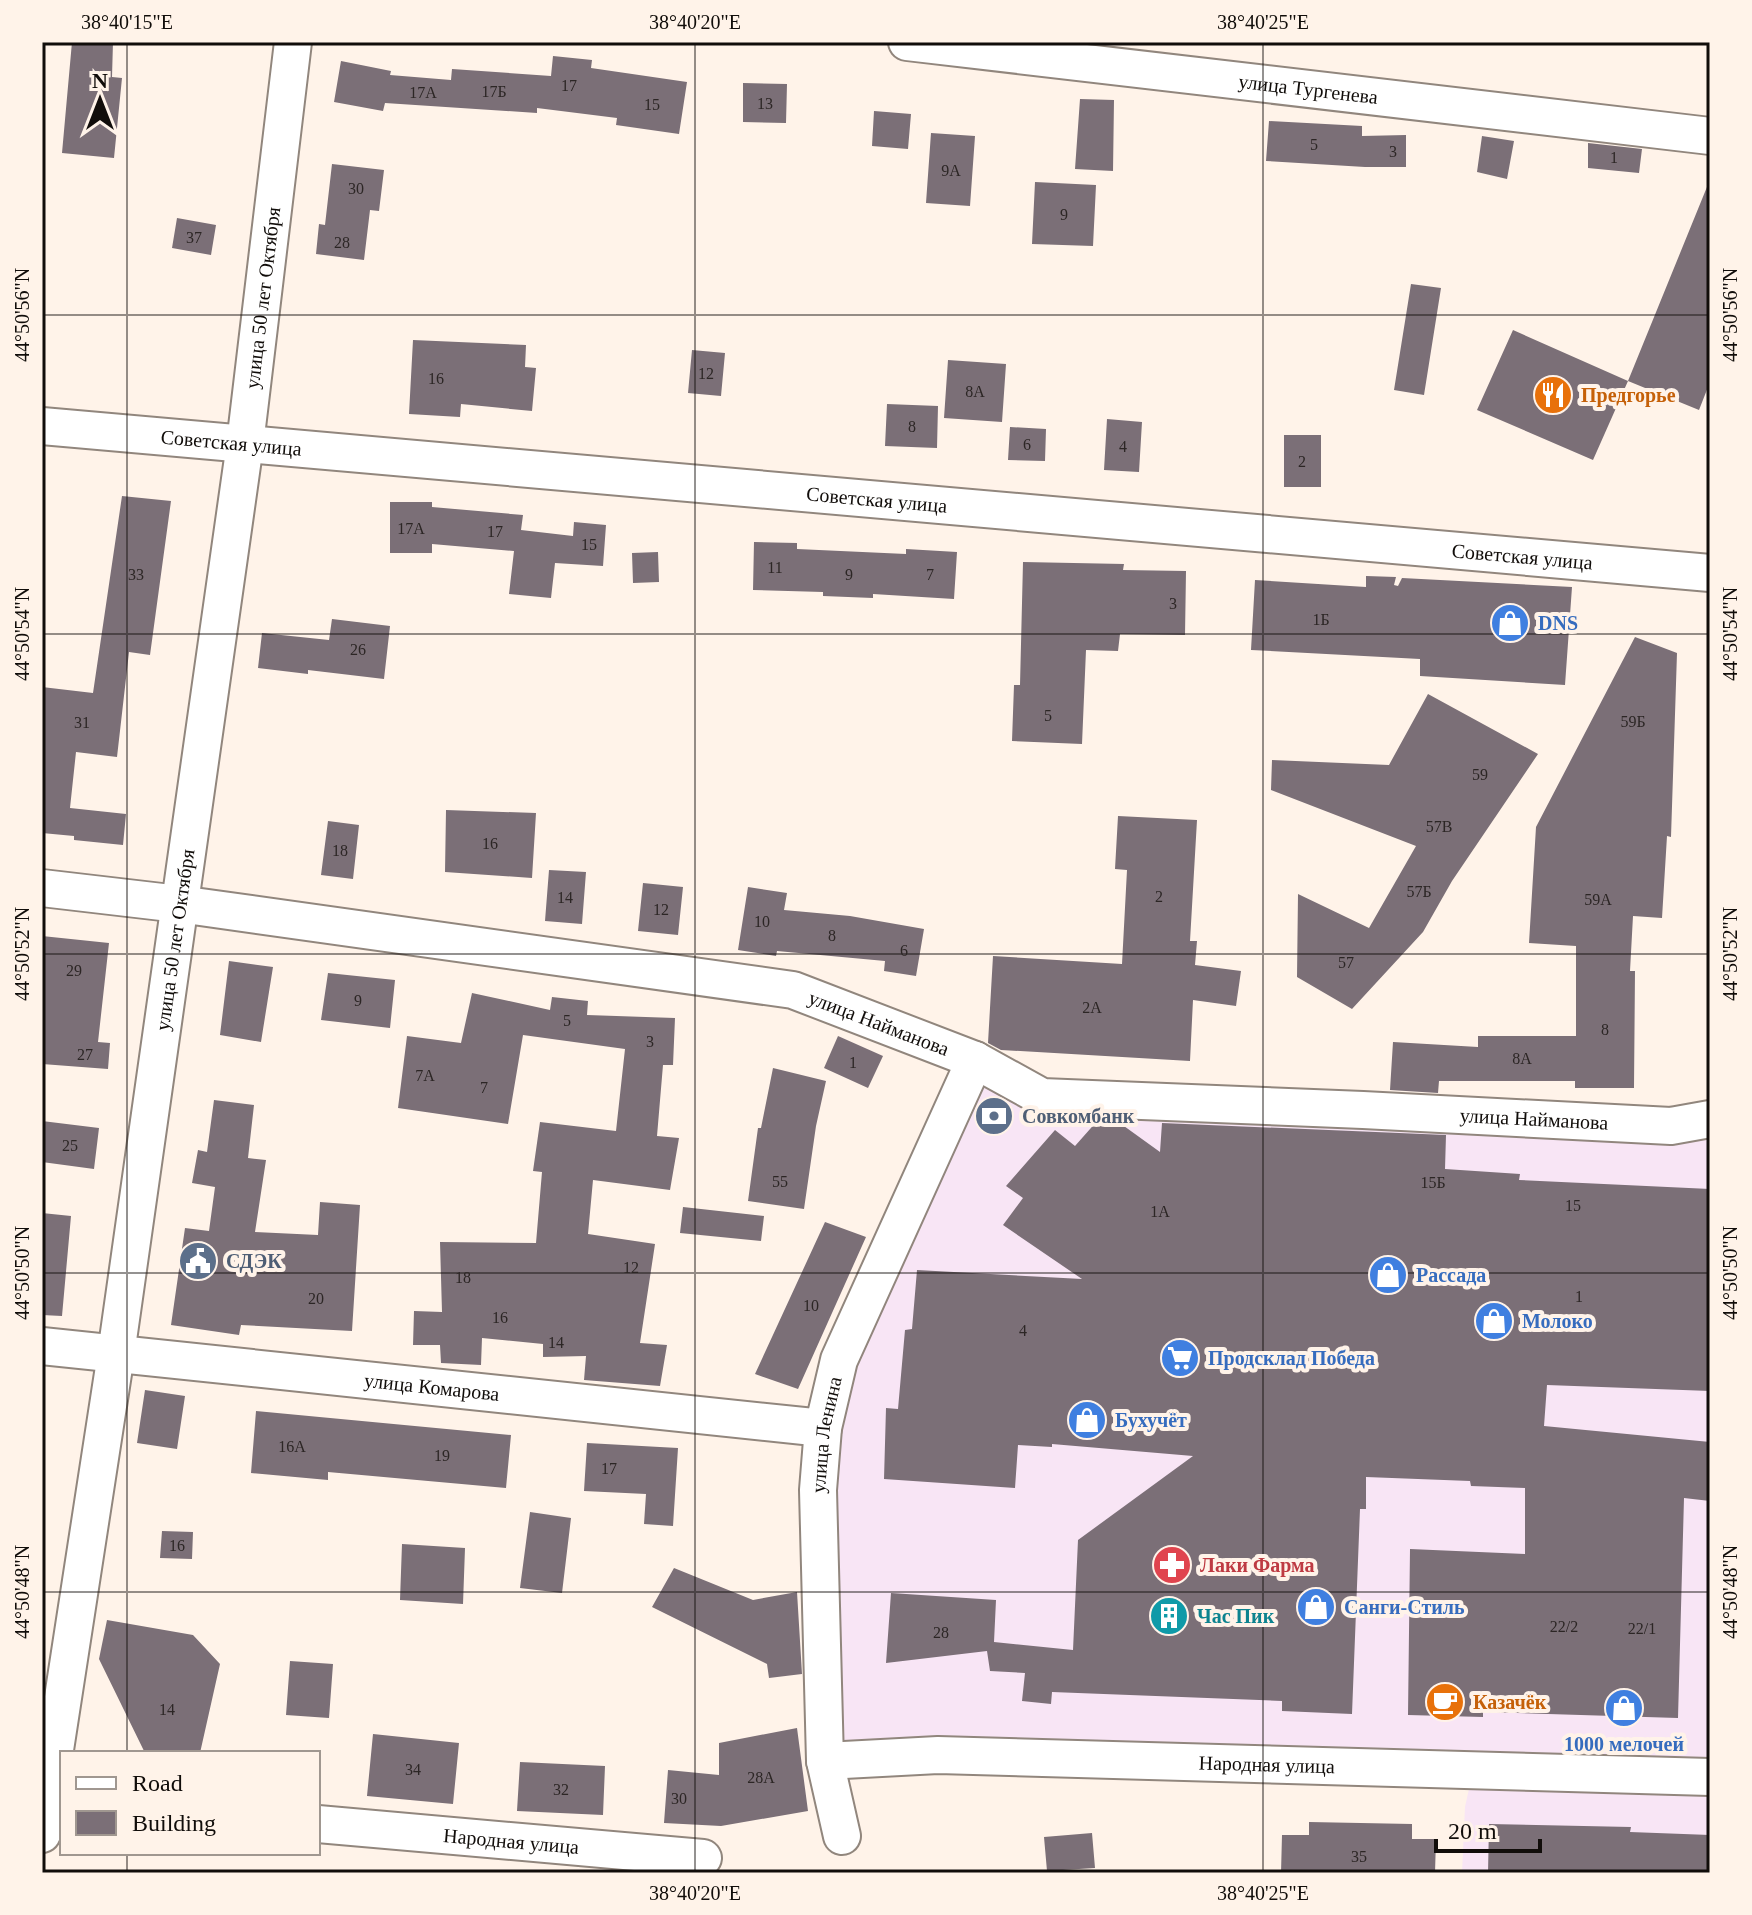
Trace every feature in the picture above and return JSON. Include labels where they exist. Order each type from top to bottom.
[{"type":"street","name":"улица 50 лет Октября","points":[[48,1809],[245,444],[293,42]]},
{"type":"street","name":"улица Тургенева","points":[[907,42],[1710,136]]},
{"type":"street","name":"Советская улица","points":[[42,426],[1710,573]]},
{"type":"street","name":"улица Найманова","points":[[42,888],[179,904],[793,990],[975,1060],[1042,1097],[1671,1126],[1710,1119]]},
{"type":"street","name":"улица Ленина","points":[[842,1836],[825,1761],[818,1490],[823,1428],[839,1360],[975,1060]]},
{"type":"street","name":"улица Комарова","points":[[42,1346],[823,1428]]},
{"type":"street","name":"Народная улица","points":[[825,1761],[938,1755],[1710,1777]]},
{"type":"street","name":"Народная улица","points":[[320,1824],[703,1858]]},
{"type":"shaded area","points":[[975,1060],[1043,1097],[1710,1119],[1710,1873],[1462,1873],[1465,1807],[1473,1771],[825,1761],[823,1428]]},
{"type":"building","points":[[72,42],[113,42],[112,77],[122,78],[114,158],[62,153]]},
{"type":"building","points":[[553,56],[592,60],[591,68],[687,82],[679,134],[616,125],[617,118],[537,108],[537,113],[385,103],[383,111],[334,102],[341,61],[391,71],[390,75],[451,80],[452,69],[551,76]]},
{"type":"building","points":[[743,83],[787,84],[786,123],[743,122]]},
{"type":"building","points":[[1080,99],[1114,100],[1113,171],[1075,169]]},
{"type":"building","points":[[874,111],[911,114],[908,149],[872,146]]},
{"type":"building","points":[[1269,121],[1362,126],[1362,136],[1406,135],[1406,167],[1266,161]]},
{"type":"building","points":[[931,133],[975,136],[970,206],[926,203]]},
{"type":"building","points":[[1482,136],[1514,141],[1507,179],[1477,172]]},
{"type":"building","points":[[1588,143],[1642,149],[1639,173],[1588,168]]},
{"type":"building","points":[[332,164],[384,170],[379,211],[370,210],[364,260],[316,254],[319,224],[325,225]]},
{"type":"building","points":[[1035,182],[1096,185],[1093,246],[1032,244]]},
{"type":"building","points":[[1709,182],[1710,382],[1699,410],[1628,381]]},
{"type":"building","points":[[177,218],[216,225],[211,255],[172,248]]},
{"type":"building","points":[[1411,284],[1441,288],[1424,395],[1394,390]]},
{"type":"building","name":"Предгорье","points":[[1513,330],[1628,381],[1593,460],[1477,410]]},
{"type":"building","points":[[413,340],[526,345],[525,367],[536,368],[532,411],[461,404],[460,417],[409,414]]},
{"type":"building","points":[[692,350],[725,353],[721,396],[688,393]]},
{"type":"building","points":[[948,360],[1006,364],[1002,422],[944,418]]},
{"type":"building","points":[[887,404],[938,406],[937,448],[885,446]]},
{"type":"building","points":[[1107,419],[1142,422],[1139,472],[1104,470]]},
{"type":"building","points":[[1010,427],[1046,429],[1045,461],[1008,460]]},
{"type":"building","points":[[1284,435],[1321,435],[1321,487],[1284,487]]},
{"type":"building","points":[[122,496],[171,501],[150,655],[129,652],[117,757],[76,752],[70,808],[126,814],[123,845],[42,833],[42,687],[93,693]]},
{"type":"building","points":[[390,502],[432,502],[432,507],[523,515],[521,530],[573,536],[574,522],[606,525],[603,566],[555,563],[551,598],[509,594],[514,551],[432,544],[432,553],[390,553]]},
{"type":"building","points":[[754,542],[797,543],[797,549],[906,554],[906,549],[957,552],[954,599],[873,594],[873,598],[823,596],[823,592],[753,590]]},
{"type":"building","points":[[658,552],[659,582],[633,583],[632,553]]},
{"type":"building","points":[[1023,562],[1124,564],[1123,570],[1186,571],[1185,635],[1120,634],[1118,651],[1086,650],[1082,744],[1012,741],[1014,685],[1020,685]]},
{"type":"building","points":[[1366,576],[1396,577],[1394,585],[1398,586],[1402,578],[1572,587],[1565,685],[1420,676],[1420,659],[1251,650],[1255,580],[1366,587]]},
{"type":"building","points":[[332,619],[390,626],[384,679],[258,668],[262,633],[329,640]]},
{"type":"building","points":[[1635,637],[1677,653],[1671,837],[1667,836],[1662,918],[1633,916],[1630,971],[1635,971],[1634,1088],[1575,1088],[1575,1081],[1439,1081],[1438,1093],[1390,1090],[1393,1042],[1478,1047],[1478,1036],[1576,1036],[1576,946],[1529,943],[1536,827]]},
{"type":"building","points":[[1428,694],[1538,754],[1452,881],[1423,932],[1352,1009],[1297,977],[1298,894],[1369,928],[1416,846],[1271,790],[1272,760],[1389,765]]},
{"type":"building","points":[[446,810],[536,813],[532,878],[445,872]]},
{"type":"building","points":[[1118,816],[1197,820],[1190,941],[1197,941],[1195,965],[1241,971],[1236,1006],[1193,1000],[1190,1061],[1001,1050],[988,1043],[993,956],[1122,964],[1127,870],[1115,869]]},
{"type":"building","points":[[328,821],[359,825],[353,879],[321,875]]},
{"type":"building","points":[[549,870],[586,872],[582,924],[545,921]]},
{"type":"building","points":[[643,883],[683,887],[678,935],[638,931]]},
{"type":"building","points":[[748,887],[787,893],[784,910],[850,916],[924,929],[916,976],[884,971],[885,961],[777,951],[776,956],[738,950]]},
{"type":"building","points":[[42,936],[109,943],[98,1042],[110,1043],[108,1069],[42,1064]]},
{"type":"building","points":[[229,961],[273,967],[261,1042],[220,1035]]},
{"type":"building","points":[[328,973],[395,980],[390,1028],[321,1020]]},
{"type":"building","points":[[472,993],[550,1010],[552,997],[588,1001],[587,1015],[675,1018],[673,1065],[663,1065],[657,1136],[679,1138],[670,1190],[593,1180],[588,1234],[655,1244],[640,1343],[667,1345],[660,1386],[584,1380],[586,1356],[543,1357],[543,1344],[482,1338],[481,1365],[441,1363],[440,1345],[413,1345],[414,1311],[442,1312],[440,1242],[536,1243],[542,1172],[533,1171],[540,1122],[616,1131],[625,1049],[523,1035],[508,1124],[398,1108],[407,1036],[461,1043]]},
{"type":"building","points":[[838,1036],[883,1056],[868,1088],[824,1068]]},
{"type":"building","points":[[773,1068],[826,1081],[804,1209],[748,1201],[758,1128],[761,1128]]},
{"type":"building","points":[[214,1100],[254,1105],[248,1158],[266,1160],[255,1232],[318,1235],[320,1202],[360,1205],[352,1331],[241,1325],[239,1335],[171,1325],[185,1228],[209,1231],[215,1187],[192,1183],[198,1150],[207,1152]]},
{"type":"building","points":[[1098,1120],[1117,1121],[1160,1152],[1162,1123],[1446,1135],[1445,1169],[1520,1174],[1519,1180],[1710,1189],[1710,1391],[1547,1385],[1544,1426],[1710,1442],[1710,1501],[1684,1498],[1678,1718],[1483,1712],[1483,1717],[1408,1715],[1410,1549],[1525,1554],[1525,1488],[1471,1486],[1470,1481],[1366,1477],[1366,1509],[1360,1509],[1352,1714],[1282,1711],[1282,1701],[1052,1692],[1051,1704],[1022,1701],[1025,1673],[990,1671],[987,1651],[886,1663],[891,1593],[996,1600],[994,1642],[1073,1650],[1078,1540],[1193,1456],[1052,1444],[1052,1447],[1018,1445],[1015,1488],[884,1479],[886,1408],[898,1409],[905,1330],[912,1329],[917,1270],[1082,1279],[1003,1225],[1023,1198],[1006,1186],[1055,1130],[1075,1146]]},
{"type":"building","points":[[42,1121],[99,1128],[94,1169],[42,1162]]},
{"type":"building","points":[[683,1207],[764,1216],[761,1241],[680,1233]]},
{"type":"building","points":[[42,1213],[71,1216],[62,1316],[42,1315]]},
{"type":"building","points":[[825,1222],[866,1237],[798,1389],[755,1374]]},
{"type":"building","points":[[145,1390],[185,1396],[177,1449],[137,1443]]},
{"type":"building","points":[[256,1411],[511,1435],[506,1488],[328,1472],[328,1480],[251,1473]]},
{"type":"building","points":[[587,1443],[678,1448],[673,1526],[644,1524],[646,1494],[584,1491]]},
{"type":"building","points":[[530,1512],[571,1518],[562,1593],[520,1588]]},
{"type":"building","points":[[162,1531],[193,1532],[192,1559],[160,1558]]},
{"type":"building","points":[[402,1544],[465,1548],[463,1604],[400,1600]]},
{"type":"building","points":[[674,1568],[753,1600],[797,1592],[802,1674],[769,1678],[767,1664],[652,1607]]},
{"type":"building","points":[[107,1620],[193,1635],[220,1664],[200,1751],[144,1751],[99,1659]]},
{"type":"building","points":[[290,1661],[333,1664],[329,1718],[286,1715]]},
{"type":"building","points":[[797,1728],[808,1811],[721,1826],[664,1823],[668,1770],[719,1775],[719,1743]]},
{"type":"building","points":[[373,1734],[459,1743],[453,1804],[367,1796]]},
{"type":"building","points":[[520,1762],[605,1766],[603,1815],[517,1811]]},
{"type":"building","points":[[1309,1822],[1412,1824],[1412,1839],[1436,1839],[1435,1873],[1281,1873],[1282,1835],[1309,1835]]},
{"type":"building","points":[[1489,1824],[1631,1827],[1630,1832],[1710,1835],[1710,1873],[1488,1873]]},
{"type":"building","points":[[1092,1833],[1095,1868],[1047,1871],[1044,1837]]},
{"type":"place","name":"Предгорье","points":[[1553,395]]},
{"type":"place","name":"DNS","points":[[1510,623]]},
{"type":"place","name":"Совкомбанк","points":[[994,1116]]},
{"type":"place","name":"СДЭК","points":[[198,1261]]},
{"type":"place","name":"Рассада","points":[[1388,1275]]},
{"type":"place","name":"Молоко","points":[[1494,1321]]},
{"type":"place","name":"Продсклад Победа","points":[[1180,1358]]},
{"type":"place","name":"Бухучёт","points":[[1087,1420]]},
{"type":"place","name":"Лаки Фарма","points":[[1172,1565]]},
{"type":"place","name":"Санги-Стиль","points":[[1316,1607]]},
{"type":"place","name":"Час Пик","points":[[1169,1616]]},
{"type":"place","name":"Казачёк","points":[[1445,1702]]},
{"type":"place","name":"1000 мелочей","points":[[1624,1708]]}]
